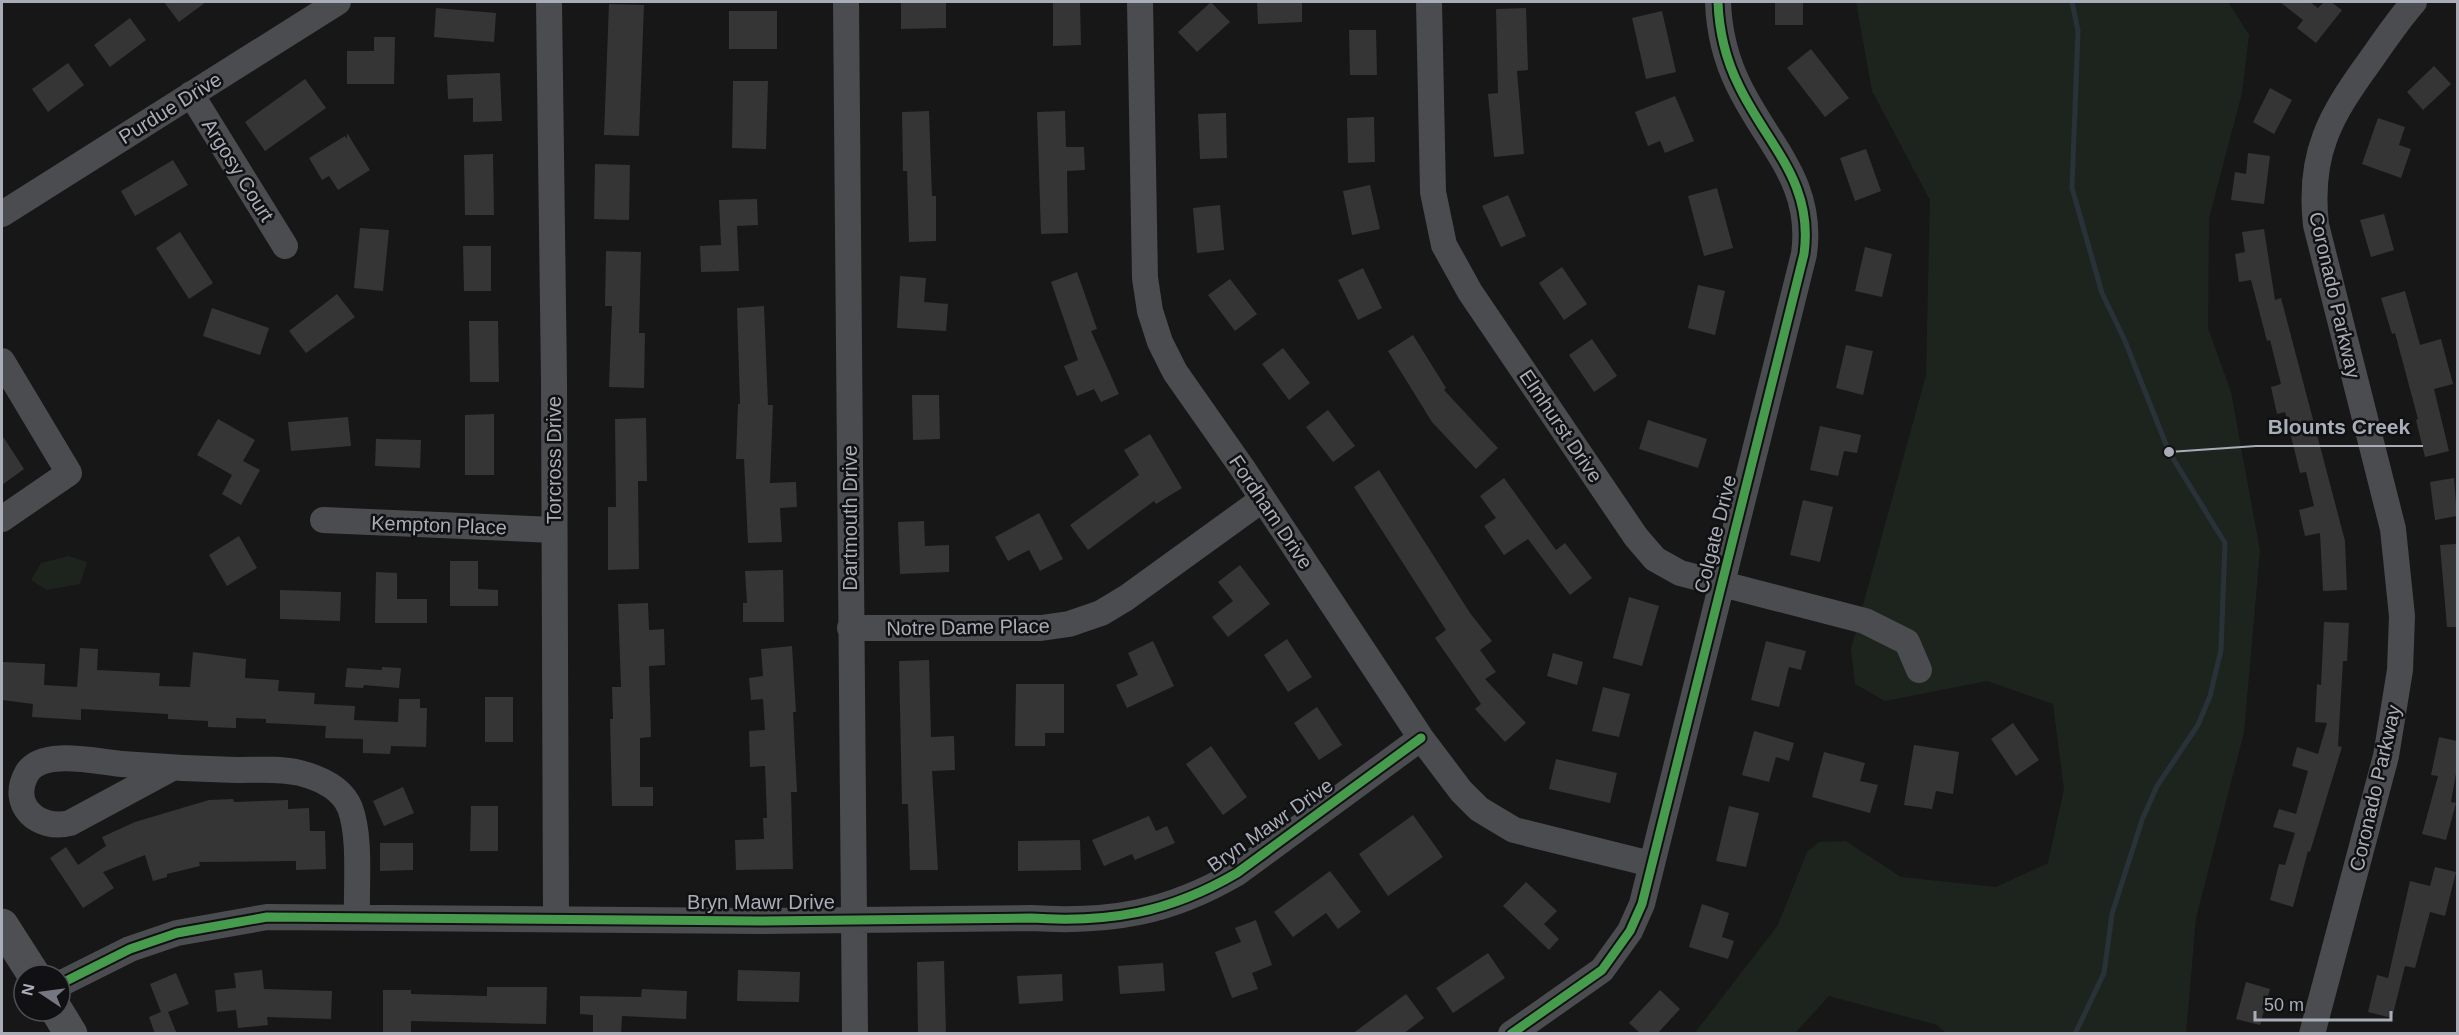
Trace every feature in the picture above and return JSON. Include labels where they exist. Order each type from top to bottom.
[{"type":"main road","points":[[2,925],[26,963]]},
{"type":"street","name":"Purdue Drive","points":[[2,214],[338,2]]},
{"type":"street","name":"Torcross Drive","points":[[549,2],[556,919]]},
{"type":"street","name":"Dartmouth Drive","points":[[846,2],[855,1034]]},
{"type":"street","name":"Fordham Drive","points":[[1140,2],[1144,278],[1150,310],[1160,342],[1175,372],[1263,499],[1421,738],[1461,791],[1496,821],[1534,837],[1651,864]]},
{"type":"street","name":"Elmhurst Drive","points":[[1429,2],[1433,192],[1437,221],[1454,267],[1636,537],[1655,559],[1669,568],[1720,585],[1865,621],[1907,642],[1919,670]]},
{"type":"street","name":"Colgate Drive","points":[[1511,1034],[1602,970],[1617,952],[1642,904],[1806,238],[1801,196],[1792,173],[1738,85],[1726,54],[1718,2]]},
{"type":"street","name":"Coronado Parkway","points":[[2312,1034],[2386,756],[2400,670],[2402,616],[2393,529],[2316,225],[2315,172],[2321,143],[2336,111],[2405,4]]},
{"type":"street","name":"Argosy Court","points":[[191,94],[285,246]]},
{"type":"street","points":[[2,361],[69,473],[2,519]]},
{"type":"street","name":"Notre Dame Place","points":[[850,628],[1041,628],[1069,624],[1101,613],[1126,598],[1263,499]]},
{"type":"street","name":"Kempton Place","points":[[323,520],[554,530]]},
{"type":"street","name":"Bryn Mawr Drive","points":[[72,978],[130,949],[177,933],[267,917],[854,920],[1031,918],[1072,921],[1131,915],[1178,902],[1212,888],[1237,873],[1421,738]]},
{"type":"street","points":[[172,768],[70,823],[59,826],[37,820],[24,803],[22,792],[29,771],[47,758],[172,768],[299,772],[330,784],[349,805],[354,821],[357,917]]},
{"type":"shaded area","points":[[1856,2],[2228,2],[2249,35],[2242,93],[2209,218],[2208,328],[2231,392],[2260,551],[2244,732],[2196,918],[2186,1033],[1946,1033],[1937,1025],[1829,996],[1795,1033],[1694,1034],[1778,925],[1807,852],[1819,842],[1846,841],[1901,877],[1996,887],[2048,863],[2064,789],[2053,704],[1987,681],[1885,701],[1855,684],[1851,649],[1926,375],[1930,200],[1872,91]]},
{"type":"shaded area","points":[[69,556],[87,562],[80,584],[47,590],[31,580],[41,563]]},
{"type":"building","points":[[164,2],[206,2],[179,22]]},
{"type":"building","points":[[901,2],[946,2],[946,28],[901,29]]},
{"type":"building","points":[[1053,2],[1080,2],[1081,45],[1053,46]]},
{"type":"building","points":[[1211,2],[1230,22],[1197,52],[1178,32]]},
{"type":"building","points":[[1257,2],[1302,2],[1302,22],[1258,24]]},
{"type":"building","points":[[1775,2],[1803,2],[1803,25],[1775,25]]},
{"type":"building","points":[[2280,2],[2310,2],[2318,8],[2324,2],[2331,2],[2342,10],[2316,43],[2297,28],[2303,20]]},
{"type":"building","points":[[609,4],[644,5],[639,136],[604,135]]},
{"type":"building","points":[[436,8],[496,13],[494,42],[434,37]]},
{"type":"building","points":[[1526,8],[1528,70],[1517,71],[1524,154],[1494,157],[1488,94],[1498,93],[1496,9]]},
{"type":"building","points":[[729,11],[777,11],[777,49],[729,49]]},
{"type":"building","points":[[1662,11],[1676,72],[1646,79],[1632,18]]},
{"type":"building","points":[[130,18],[146,40],[110,67],[94,45]]},
{"type":"building","points":[[1349,30],[1376,30],[1377,75],[1350,75]]},
{"type":"building","points":[[374,37],[395,37],[394,84],[347,84],[347,51],[374,51]]},
{"type":"building","points":[[1811,49],[1849,98],[1825,117],[1787,68]]},
{"type":"building","points":[[68,63],[84,85],[48,112],[32,89]]},
{"type":"building","points":[[2434,66],[2451,84],[2423,110],[2407,92]]},
{"type":"building","points":[[500,73],[502,121],[473,122],[473,98],[448,99],[447,75]]},
{"type":"building","points":[[305,79],[326,108],[265,151],[245,122]]},
{"type":"building","points":[[733,81],[768,81],[766,149],[732,148]]},
{"type":"building","points":[[2270,88],[2292,100],[2274,134],[2253,122]]},
{"type":"building","points":[[1675,96],[1694,141],[1665,153],[1660,141],[1648,146],[1635,112]]},
{"type":"building","points":[[929,111],[932,196],[936,196],[936,241],[909,242],[907,171],[903,171],[902,112]]},
{"type":"building","points":[[1065,111],[1066,147],[1084,147],[1085,170],[1067,171],[1068,233],[1041,234],[1037,112]]},
{"type":"building","points":[[1226,113],[1227,158],[1200,159],[1198,114]]},
{"type":"building","points":[[1374,117],[1375,162],[1348,163],[1347,118]]},
{"type":"building","points":[[2378,118],[2405,127],[2399,145],[2411,149],[2401,178],[2362,164]]},
{"type":"building","points":[[347,133],[370,170],[338,190],[329,176],[322,180],[309,158],[345,136],[347,139]]},
{"type":"building","points":[[1866,149],[1881,191],[1855,201],[1840,158]]},
{"type":"building","points":[[2248,153],[2270,156],[2264,204],[2231,200],[2235,172],[2246,174]]},
{"type":"building","points":[[493,154],[494,215],[465,215],[464,155]]},
{"type":"building","points":[[173,160],[188,185],[135,216],[121,191]]},
{"type":"building","points":[[595,164],[630,165],[629,220],[594,219]]},
{"type":"building","points":[[1370,185],[1380,229],[1352,235],[1343,191]]},
{"type":"building","points":[[1717,188],[1733,248],[1704,256],[1688,196]]},
{"type":"building","points":[[1508,195],[1526,236],[1501,247],[1482,206]]},
{"type":"building","points":[[757,199],[758,225],[737,226],[739,271],[701,272],[700,246],[721,245],[719,200]]},
{"type":"building","points":[[1220,205],[1224,250],[1197,253],[1193,208]]},
{"type":"building","points":[[2384,214],[2394,250],[2371,257],[2360,220]]},
{"type":"building","points":[[360,228],[389,230],[383,291],[354,288]]},
{"type":"building","points":[[2264,229],[2275,300],[2281,298],[2345,541],[2347,590],[2323,591],[2320,533],[2305,536],[2299,510],[2314,506],[2306,472],[2300,473],[2285,412],[2277,414],[2271,387],[2281,384],[2251,280],[2239,282],[2235,254],[2245,252],[2242,232]]},
{"type":"building","points":[[180,232],[213,283],[189,299],[156,248]]},
{"type":"building","points":[[463,246],[491,246],[491,291],[464,291]]},
{"type":"building","points":[[1865,247],[1892,254],[1882,297],[1855,291]]},
{"type":"building","points":[[606,251],[641,252],[639,333],[645,333],[644,388],[609,387],[612,306],[605,306]]},
{"type":"building","points":[[1562,267],[1587,304],[1564,320],[1539,283]]},
{"type":"building","points":[[1363,268],[1382,308],[1358,320],[1338,280]]},
{"type":"building","points":[[1077,272],[1097,329],[1091,331],[1119,394],[1101,402],[1094,389],[1077,396],[1064,366],[1078,360],[1051,282]]},
{"type":"building","points":[[900,276],[926,278],[924,302],[948,304],[946,331],[897,328]]},
{"type":"building","points":[[1230,279],[1257,314],[1235,331],[1208,295]]},
{"type":"building","points":[[1698,285],[1725,291],[1715,335],[1688,328]]},
{"type":"building","points":[[2405,291],[2420,345],[2441,339],[2453,384],[2434,389],[2449,451],[2425,457],[2416,420],[2418,419],[2395,333],[2392,334],[2381,298]]},
{"type":"building","points":[[337,294],[355,317],[306,353],[289,331]]},
{"type":"building","points":[[764,306],[768,405],[773,405],[770,483],[796,482],[797,507],[780,508],[782,542],[748,543],[744,459],[736,459],[738,404],[740,404],[737,308]]},
{"type":"building","points":[[212,308],[269,328],[260,355],[203,336]]},
{"type":"building","points":[[469,321],[498,321],[499,382],[470,382]]},
{"type":"building","points":[[1413,335],[1446,388],[1444,390],[1498,448],[1476,469],[1432,422],[1388,351]]},
{"type":"building","points":[[1592,339],[1617,376],[1594,392],[1569,355]]},
{"type":"building","points":[[1846,345],[1873,351],[1863,395],[1836,388]]},
{"type":"building","points":[[1283,348],[1310,383],[1289,400],[1262,364]]},
{"type":"building","points":[[912,395],[939,395],[940,439],[913,440]]},
{"type":"building","points":[[1328,410],[1355,446],[1333,462],[1306,427]]},
{"type":"building","points":[[494,414],[494,475],[465,475],[465,415]]},
{"type":"building","points":[[348,417],[351,446],[291,451],[288,422]]},
{"type":"building","points":[[646,418],[647,481],[638,481],[639,569],[608,570],[608,507],[616,507],[615,419]]},
{"type":"building","points":[[218,419],[255,440],[243,461],[260,470],[241,505],[222,494],[232,475],[197,455]]},
{"type":"building","points":[[1648,420],[1707,439],[1698,468],[1639,449]]},
{"type":"building","points":[[1820,426],[1861,435],[1857,453],[1844,451],[1838,476],[1810,470]]},
{"type":"building","points":[[1150,434],[1182,488],[1156,504],[1154,501],[1088,550],[1070,525],[1139,475],[1124,450]]},
{"type":"building","points":[[2,435],[24,469],[2,485]]},
{"type":"building","points":[[376,439],[421,440],[420,468],[375,466]]},
{"type":"building","points":[[1379,470],[1470,613],[1492,641],[1480,650],[1496,672],[1485,679],[1526,723],[1505,742],[1475,709],[1481,704],[1435,638],[1446,630],[1354,487]]},
{"type":"building","points":[[1504,478],[1556,550],[1565,543],[1592,578],[1570,595],[1528,539],[1504,555],[1484,526],[1496,518],[1480,496]]},
{"type":"building","points":[[2454,478],[2457,516],[2435,520],[2430,482]]},
{"type":"building","points":[[1803,500],[1833,507],[1820,562],[1790,555]]},
{"type":"building","points":[[1039,513],[1063,559],[1040,571],[1029,550],[1008,561],[995,537]]},
{"type":"building","points":[[924,521],[925,546],[949,545],[949,572],[900,574],[898,522]]},
{"type":"building","points":[[239,536],[257,568],[227,586],[209,555]]},
{"type":"building","points":[[2457,544],[2457,627],[2447,627],[2440,545]]},
{"type":"building","points":[[450,561],[478,561],[478,589],[498,590],[498,606],[450,606]]},
{"type":"building","points":[[1240,565],[1270,604],[1228,637],[1212,617],[1233,601],[1218,582]]},
{"type":"building","points":[[783,570],[784,622],[743,622],[743,603],[747,603],[745,571]]},
{"type":"building","points":[[376,572],[397,573],[397,599],[427,599],[427,623],[375,623]]},
{"type":"building","points":[[280,590],[341,592],[340,621],[280,619]]},
{"type":"building","points":[[1629,597],[1659,606],[1642,666],[1613,658]]},
{"type":"building","points":[[648,603],[649,630],[664,629],[665,665],[649,666],[651,737],[640,738],[640,787],[653,787],[653,806],[612,806],[610,719],[613,719],[612,687],[621,687],[618,604]]},
{"type":"building","points":[[2324,622],[2349,623],[2347,661],[2343,661],[2338,746],[2342,747],[2310,852],[2308,851],[2293,907],[2270,900],[2279,864],[2285,865],[2295,833],[2273,827],[2279,809],[2296,814],[2308,771],[2292,766],[2297,747],[2318,754],[2327,723],[2315,722],[2317,684],[2321,685]]},
{"type":"building","points":[[1287,639],[1312,677],[1288,692],[1264,655]]},
{"type":"building","points":[[1153,641],[1174,686],[1127,708],[1116,685],[1138,675],[1128,653]]},
{"type":"building","points":[[1766,641],[1806,651],[1801,670],[1789,667],[1779,707],[1751,700]]},
{"type":"building","points":[[792,646],[797,792],[791,792],[793,869],[736,870],[735,840],[764,839],[763,818],[767,818],[765,766],[750,767],[749,731],[765,730],[763,699],[751,700],[749,678],[763,676],[761,649]]},
{"type":"building","points":[[80,648],[98,649],[97,670],[160,673],[159,686],[190,687],[193,652],[246,659],[245,678],[279,680],[278,691],[315,693],[314,704],[355,706],[354,720],[398,722],[399,699],[420,699],[420,708],[427,708],[426,747],[391,746],[390,754],[363,753],[363,739],[325,738],[326,726],[266,723],[266,719],[236,718],[236,728],[208,727],[208,721],[168,719],[168,714],[81,709],[81,720],[32,717],[33,704],[2,700],[2,662],[45,664],[44,685],[77,687]]},
{"type":"building","points":[[1553,653],[1583,662],[1577,685],[1547,676]]},
{"type":"building","points":[[929,660],[931,737],[954,736],[955,770],[932,771],[938,870],[910,870],[908,804],[902,804],[899,661]]},
{"type":"building","points":[[382,667],[401,668],[399,688],[364,685],[363,688],[345,687],[347,668],[382,670]]},
{"type":"building","points":[[1016,684],[1064,684],[1064,733],[1045,733],[1045,746],[1015,746]]},
{"type":"building","points":[[1603,687],[1630,694],[1619,737],[1592,731]]},
{"type":"building","points":[[485,697],[513,697],[513,742],[485,742]]},
{"type":"building","points":[[1317,707],[1342,745],[1319,760],[1294,723]]},
{"type":"building","points":[[2013,723],[2039,760],[2016,776],[1991,739]]},
{"type":"building","points":[[1754,731],[1794,743],[1789,761],[1776,757],[1769,782],[1742,775]]},
{"type":"building","points":[[2439,737],[2457,741],[2457,768],[2451,802],[2456,803],[2446,840],[2422,834],[2438,776],[2431,775]]},
{"type":"building","points":[[1914,745],[1959,752],[1953,794],[1936,791],[1932,809],[1904,805]]},
{"type":"building","points":[[1211,746],[1247,797],[1223,815],[1186,764]]},
{"type":"building","points":[[1824,752],[1865,763],[1860,781],[1878,785],[1870,813],[1812,797]]},
{"type":"building","points":[[1556,759],[1617,773],[1610,803],[1549,789]]},
{"type":"building","points":[[403,787],[414,813],[384,826],[373,801]]},
{"type":"building","points":[[233,799],[234,802],[288,800],[288,809],[309,808],[310,831],[325,831],[326,869],[296,870],[296,861],[199,862],[200,866],[167,874],[167,877],[153,881],[145,855],[103,872],[114,888],[83,908],[50,858],[66,847],[78,865],[106,846],[102,837],[135,822],[209,800]]},
{"type":"building","points":[[471,806],[498,806],[498,851],[470,851]]},
{"type":"building","points":[[1729,806],[1759,813],[1746,867],[1716,861]]},
{"type":"building","points":[[1413,815],[1443,857],[1388,896],[1359,854]]},
{"type":"building","points":[[1149,816],[1156,831],[1167,826],[1175,843],[1135,860],[1132,854],[1104,866],[1092,840]]},
{"type":"building","points":[[1080,840],[1081,870],[1018,871],[1018,841]]},
{"type":"building","points":[[380,843],[413,843],[413,870],[380,871]]},
{"type":"building","points":[[2435,867],[2456,872],[2445,916],[2430,912],[2415,968],[2405,966],[2392,1018],[2368,1012],[2377,975],[2388,978],[2410,881],[2430,886]]},
{"type":"building","points":[[1330,871],[1361,912],[1338,929],[1326,913],[1293,937],[1274,912]]},
{"type":"building","points":[[1526,882],[1557,911],[1544,924],[1559,939],[1549,950],[1503,906]]},
{"type":"building","points":[[1702,904],[1729,913],[1722,937],[1734,941],[1728,959],[1689,947]]},
{"type":"building","points":[[1256,920],[1272,965],[1252,973],[1258,989],[1232,998],[1215,952],[1241,942],[1235,928]]},
{"type":"building","points":[[1488,953],[1505,978],[1453,1013],[1436,988]]},
{"type":"building","points":[[944,961],[946,1034],[918,1034],[917,962]]},
{"type":"building","points":[[1163,963],[1165,991],[1120,994],[1118,966]]},
{"type":"building","points":[[262,970],[264,989],[332,991],[331,1019],[267,1017],[268,1025],[238,1028],[236,1010],[217,1012],[215,990],[236,988],[234,973]]},
{"type":"building","points":[[738,970],[800,972],[799,1002],[737,1001]]},
{"type":"building","points":[[176,973],[189,1004],[168,1012],[177,1034],[155,1034],[149,1017],[161,1012],[150,984]]},
{"type":"building","points":[[1062,974],[1063,1001],[1019,1004],[1017,976]]},
{"type":"building","points":[[2246,982],[2270,989],[2260,1025],[2236,1019]]},
{"type":"building","points":[[487,987],[547,987],[546,1024],[411,1021],[411,1034],[383,1034],[383,990],[411,990],[411,994],[487,996]]},
{"type":"building","points":[[642,989],[687,991],[686,1019],[622,1016],[621,1034],[593,1034],[593,1015],[580,1014],[580,996],[641,997]]},
{"type":"building","points":[[1660,990],[1680,1009],[1657,1034],[1641,1034],[1629,1023]]},
{"type":"building","points":[[1406,994],[1424,1018],[1403,1034],[1352,1034]]},
{"type":"waterway","points":[[2072,2],[2078,31],[2072,188],[2102,293],[2125,341],[2169,452],[2225,543],[2221,650],[2210,696],[2198,725],[2157,786],[2142,820],[2112,914],[2104,973],[2075,1034]]},
{"type":"cycle path","points":[[1511,1034],[1602,970],[1630,931],[1642,904],[1804,254],[1805,229],[1802,206],[1795,185],[1734,76],[1724,45],[1718,2]]},
{"type":"cycle path","points":[[72,978],[130,949],[177,933],[267,917],[760,921],[1113,917],[1187,898],[1237,873],[1421,738]]},
{"type":"place","name":"Blounts Creek","points":[[2169,452]]}]
